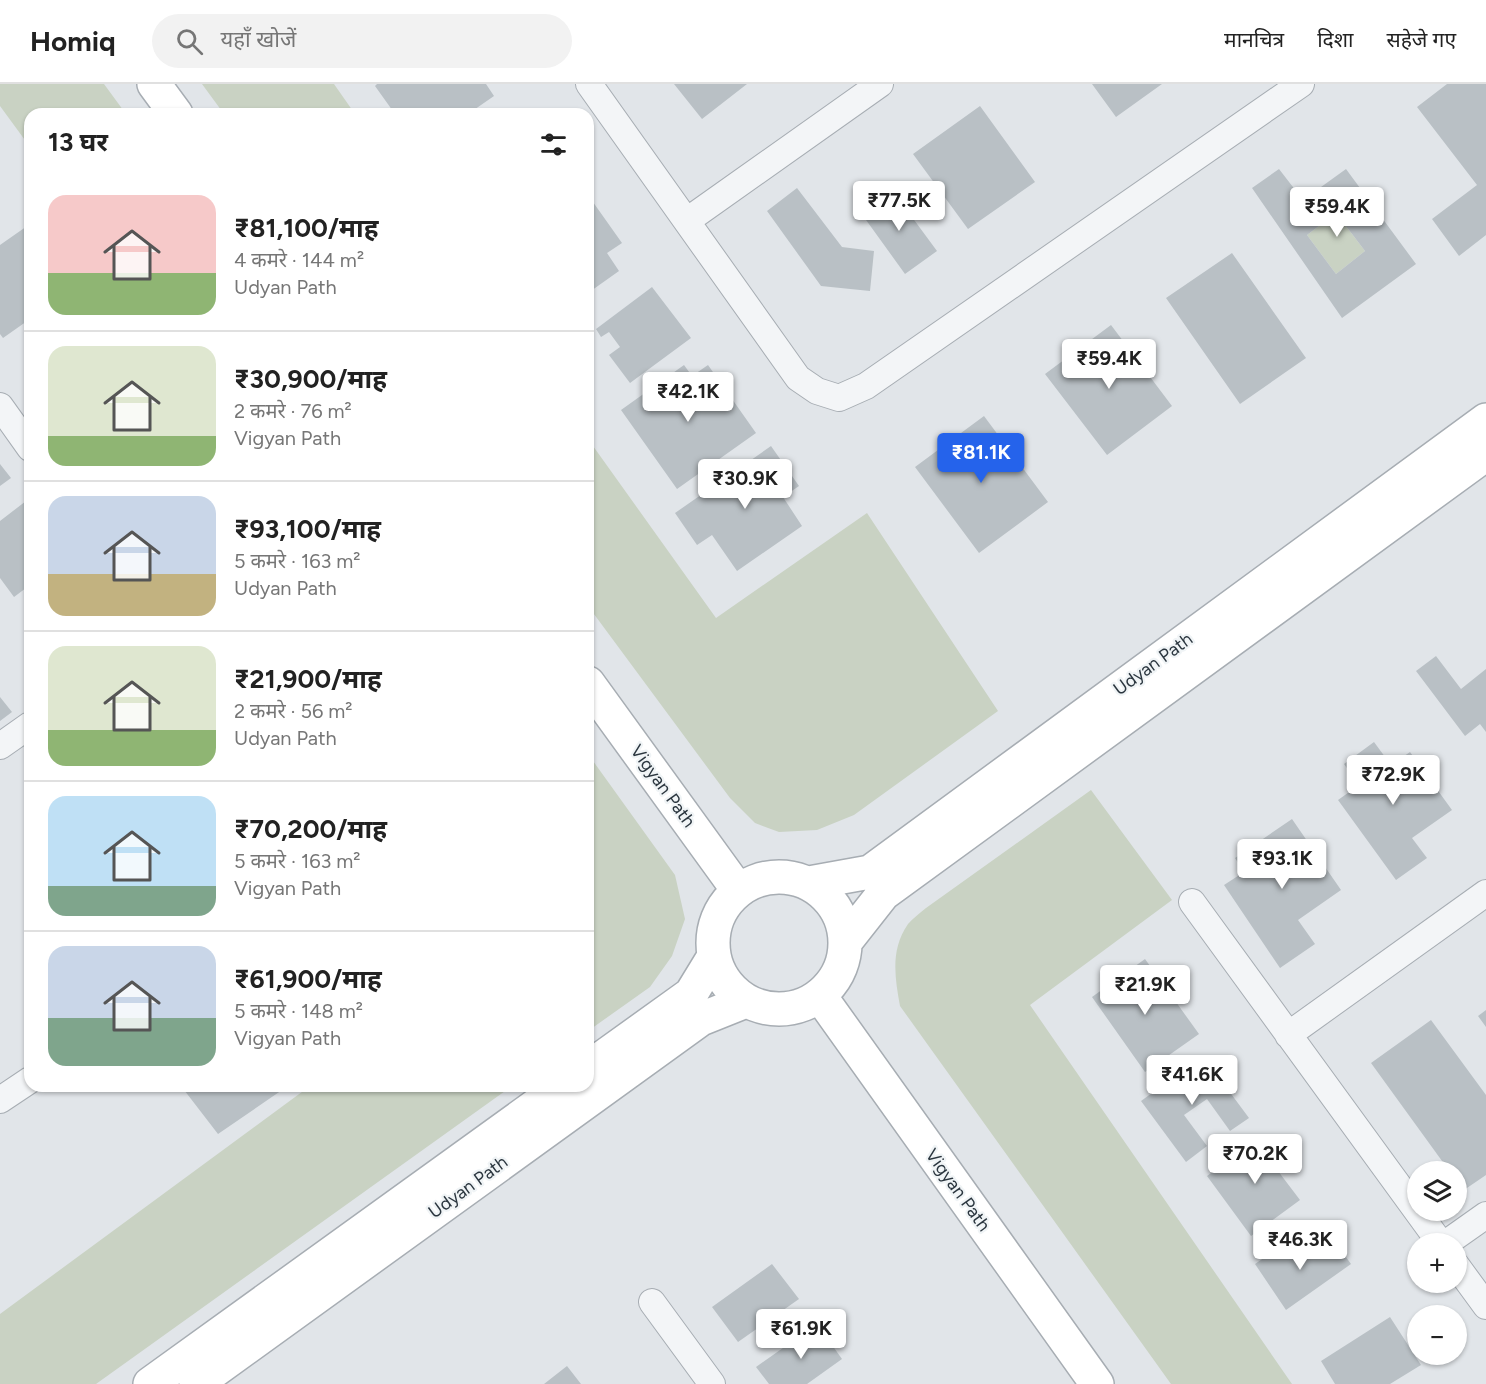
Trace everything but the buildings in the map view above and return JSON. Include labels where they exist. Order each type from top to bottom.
[{"type":"main road","points":[[154,84],[172,108]]},
{"type":"main road","name":"Udyan Path","points":[[808,883],[870,872],[1486,420]]},
{"type":"main road","name":"Udyan Path","points":[[846,941],[884,894],[1486,454]]},
{"type":"main road","name":"Vigyan Path","points":[[594,691],[738,890]]},
{"type":"main road","points":[[788,876],[808,883],[832,902],[843,922],[846,941],[842,964],[836,979],[820,996],[796,1008],[770,1009],[746,1001],[726,984],[713,958],[712,934],[723,906],[738,890],[759,879],[788,876]]},
{"type":"main road","points":[[594,1064],[691,994],[713,958]]},
{"type":"main road","name":"Vigyan Path","points":[[820,996],[1097,1384]]},
{"type":"main road","name":"Udyan Path","points":[[196,1384],[701,1019],[746,1001]]},
{"type":"main road","name":"Udyan Path","points":[[150,1384],[555,1092]]},
{"type":"street","points":[[590,84],[798,378],[817,392],[839,398],[866,386],[1301,84]]},
{"type":"street","points":[[688,220],[880,84]]},
{"type":"street","points":[[0,406],[24,440]]},
{"type":"street","points":[[0,746],[24,729]]},
{"type":"street","points":[[1288,1035],[1486,892]]},
{"type":"street","points":[[1192,902],[1433,1233]]},
{"type":"street","points":[[0,1100],[24,1084]]},
{"type":"street","points":[[1461,1233],[1486,1215]]},
{"type":"street","points":[[1467,1280],[1486,1306]]},
{"type":"street","points":[[652,1302],[712,1384]]},
{"type":"green space","points":[[0,84],[104,84],[122,108],[24,108],[24,139],[0,106]]},
{"type":"green space","points":[[202,84],[334,84],[351,108],[220,108]]},
{"type":"green space","points":[[1336,213],[1365,251],[1336,274],[1307,235]]},
{"type":"green space","points":[[594,447],[716,618],[867,513],[998,711],[854,815],[817,830],[779,832],[755,823],[730,798],[594,614]]},
{"type":"green space","points":[[594,762],[675,875],[685,919],[672,956],[650,987],[594,1027]]},
{"type":"green space","points":[[1091,790],[1172,900],[1030,1005],[1292,1384],[1171,1384],[900,1006],[895,964],[898,944],[908,924],[926,908]]},
{"type":"green space","points":[[302,1092],[504,1092],[96,1384],[0,1384],[0,1314]]}]
